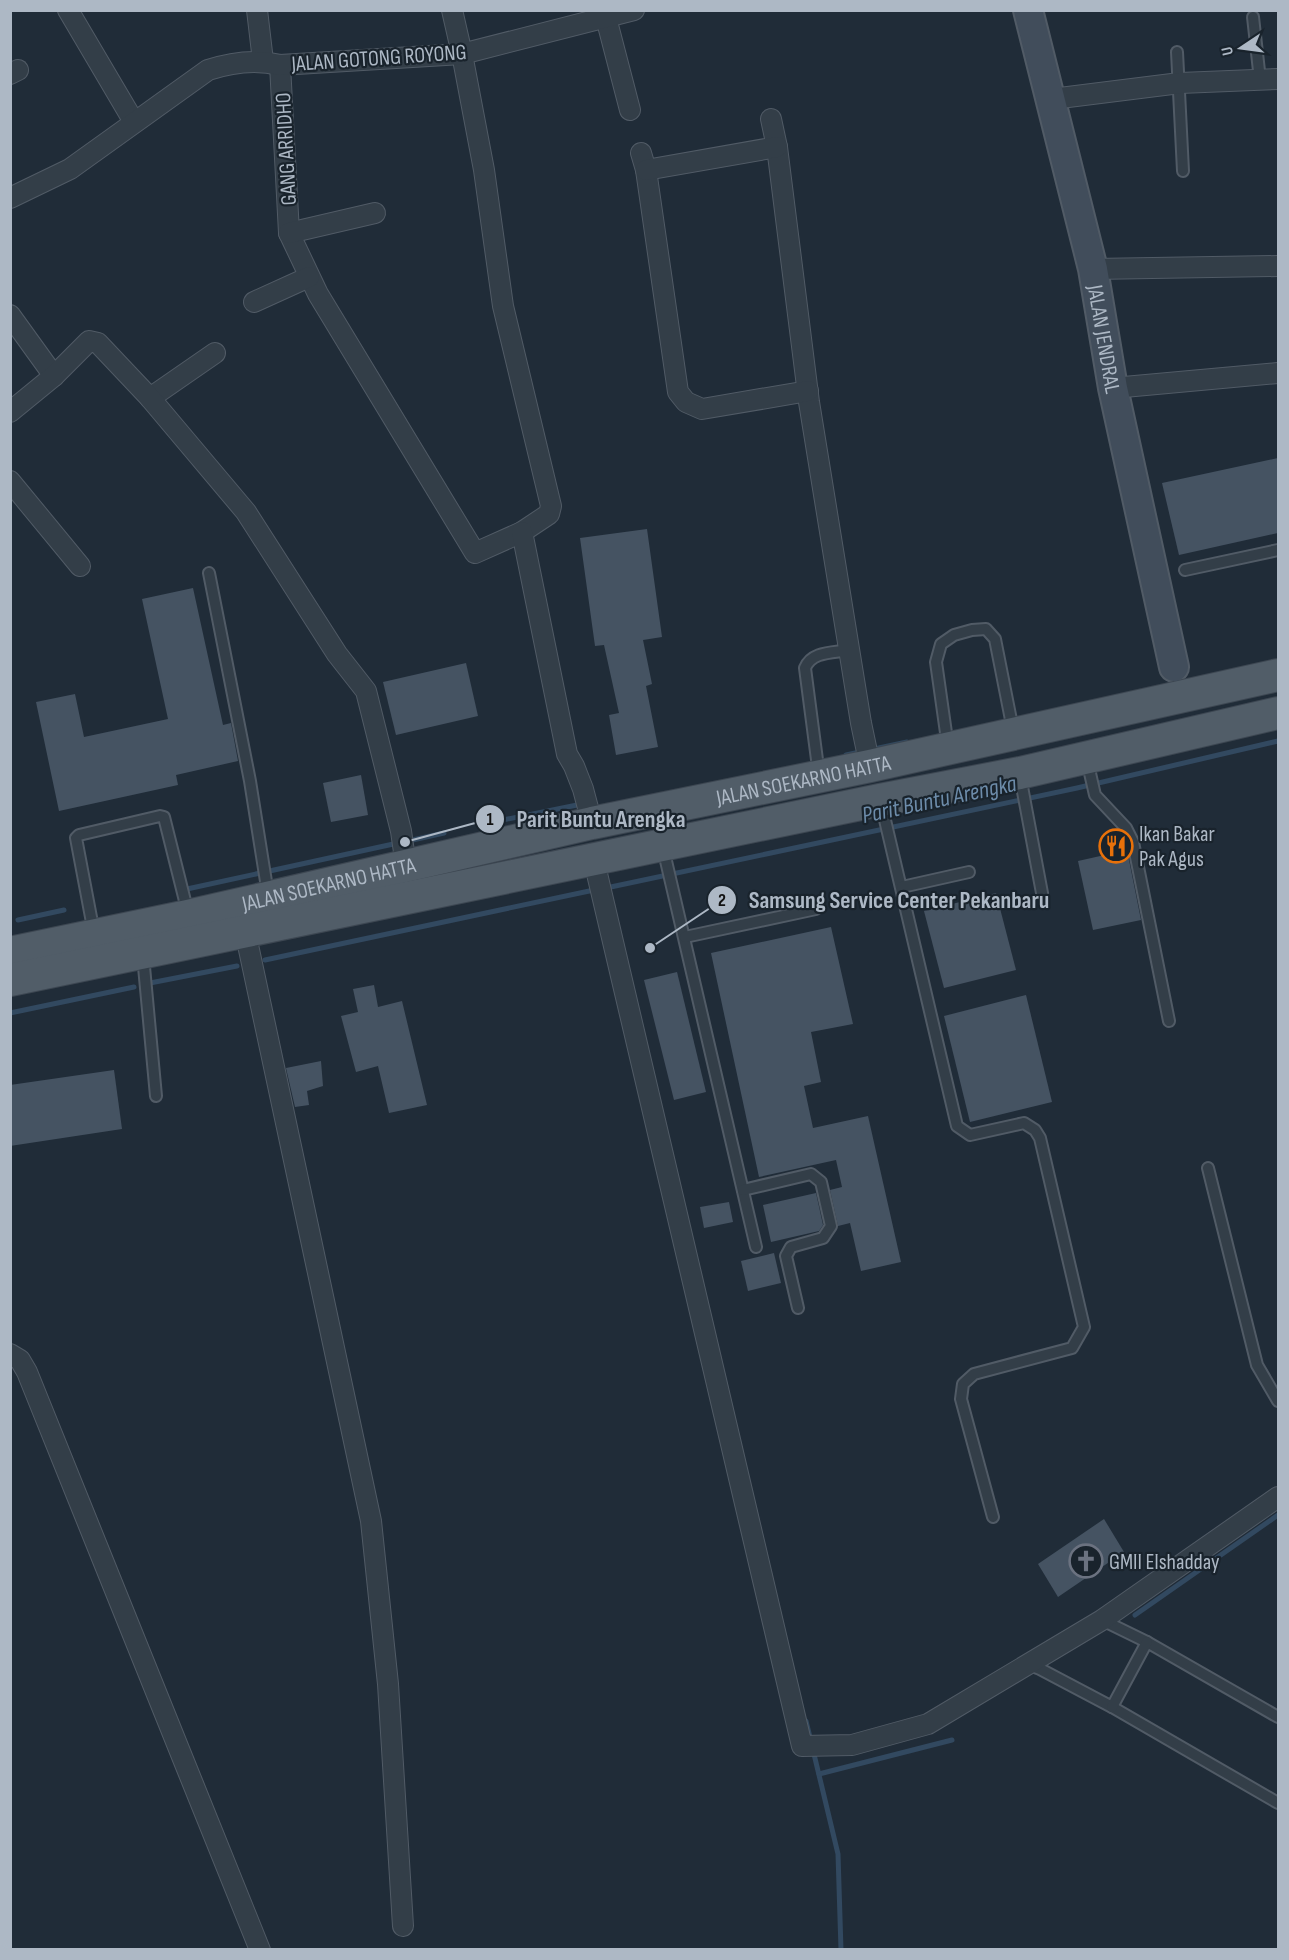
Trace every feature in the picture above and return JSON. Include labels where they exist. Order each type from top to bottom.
[{"type":"main road","name":"JALAN JENDRAL","points":[[1028,10],[1093,269],[1113,388],[1174,667]]},
{"type":"main road","name":"JALAN SOEKARNO HATTA","points":[[11,957],[94,935],[188,916],[268,894],[590,815],[819,776],[868,759],[947,738],[1278,675]]},
{"type":"main road","name":"JALAN SOEKARNO HATTA","points":[[11,957],[142,953],[594,861],[665,857],[1089,768],[1278,714]]},
{"type":"street","points":[[68,10],[134,122]]},
{"type":"street","name":"GANG ARRIDHO","points":[[257,10],[272,63],[289,233],[313,286],[476,553],[522,532]]},
{"type":"street","points":[[452,10],[484,170],[503,306],[551,506],[549,514],[522,532],[567,754],[574,766],[590,815]]},
{"type":"street","name":"JALAN GOTONG ROYONG","points":[[10,198],[70,169],[208,70],[225,64],[462,54],[605,14],[634,10]]},
{"type":"street","points":[[605,14],[630,110]]},
{"type":"street","points":[[1052,99],[1180,83],[1269,80]]},
{"type":"street","points":[[771,119],[777,147],[808,392],[868,759]]},
{"type":"street","points":[[777,147],[644,162],[678,392],[686,402],[702,409],[808,392]]},
{"type":"street","name":"GANG ARRIDHO","points":[[289,233],[375,213]]},
{"type":"street","points":[[1093,269],[1278,266]]},
{"type":"street","points":[[254,302],[313,286]]},
{"type":"street","points":[[10,315],[54,376]]},
{"type":"street","points":[[10,412],[54,376],[86,342],[92,341],[98,343],[150,398],[246,512],[337,654],[363,684],[401,831],[405,860]]},
{"type":"street","points":[[150,398],[215,353]]},
{"type":"street","points":[[1113,388],[1278,373]]},
{"type":"street","points":[[10,481],[80,566]]},
{"type":"street","points":[[594,861],[811,1746],[852,1745],[928,1724],[1102,1620],[1278,1497]]},
{"type":"street","points":[[245,931],[371,1521],[388,1684],[403,1926]]},
{"type":"street","points":[[10,1354],[20,1360],[27,1372],[260,1950]]},
{"type":"lane","points":[[1253,17],[1269,80]]},
{"type":"lane","points":[[1177,52],[1183,171]]},
{"type":"lane","points":[[1185,570],[1278,550]]},
{"type":"lane","points":[[209,573],[250,781],[268,894]]},
{"type":"lane","points":[[947,738],[936,662],[941,644],[954,635],[972,630],[986,629],[995,639],[1012,725]]},
{"type":"lane","points":[[819,776],[805,668],[814,656],[849,650]]},
{"type":"lane","points":[[1089,768],[1095,795],[1126,828],[1133,842],[1169,1021]]},
{"type":"lane","points":[[1022,782],[1042,893]]},
{"type":"lane","points":[[883,811],[957,1126],[970,1135],[1024,1123],[1035,1130],[1040,1138],[1084,1327],[1072,1348],[974,1374],[963,1384],[961,1400],[993,1517]]},
{"type":"lane","points":[[94,935],[76,838],[79,835],[160,816],[164,818],[188,916]]},
{"type":"lane","points":[[665,857],[756,1247]]},
{"type":"lane","points":[[902,887],[969,872]]},
{"type":"lane","points":[[685,937],[816,909]]},
{"type":"lane","points":[[142,953],[156,1096]]},
{"type":"lane","points":[[1208,1168],[1257,1365],[1278,1401]]},
{"type":"lane","points":[[743,1190],[811,1174],[820,1182],[831,1226],[823,1238],[791,1247],[786,1256],[798,1308]]},
{"type":"lane","points":[[1102,1620],[1147,1642],[1278,1718]]},
{"type":"lane","points":[[1112,1707],[1147,1642]]},
{"type":"lane","points":[[1027,1664],[1112,1707],[1278,1803]]},
{"type":"building","points":[[1278,458],[1278,533],[1179,555],[1162,483]]},
{"type":"building","points":[[647,529],[662,637],[643,640],[652,684],[646,686],[658,747],[616,755],[609,715],[619,713],[604,645],[595,646],[580,538]]},
{"type":"building","points":[[193,588],[223,725],[231,723],[238,761],[176,775],[178,785],[59,811],[36,702],[75,694],[84,737],[168,719],[142,599]]},
{"type":"building","points":[[466,663],[478,716],[396,735],[383,682]]},
{"type":"building","points":[[361,775],[368,815],[331,822],[323,783]]},
{"type":"building","points":[[1127,850],[1141,920],[1093,930],[1078,861]]},
{"type":"building","points":[[996,893],[1016,970],[944,988],[924,911]]},
{"type":"building","points":[[831,927],[853,1024],[811,1032],[821,1082],[804,1086],[813,1128],[868,1116],[901,1262],[861,1271],[850,1223],[838,1226],[830,1190],[842,1187],[836,1160],[759,1177],[711,953]]},
{"type":"building","points":[[677,972],[706,1092],[674,1100],[644,980]]},
{"type":"building","points":[[374,985],[378,1007],[402,1001],[427,1105],[389,1113],[378,1066],[356,1072],[341,1016],[358,1012],[353,989]]},
{"type":"building","points":[[1026,995],[1052,1102],[970,1122],[944,1016]]},
{"type":"building","points":[[321,1061],[323,1086],[307,1091],[309,1105],[295,1107],[286,1068]]},
{"type":"building","points":[[114,1070],[122,1129],[10,1146],[10,1085]]},
{"type":"building","points":[[816,1193],[823,1225],[819,1231],[771,1242],[763,1205]]},
{"type":"building","points":[[729,1202],[733,1222],[704,1228],[700,1207]]},
{"type":"building","points":[[774,1253],[781,1283],[748,1291],[741,1261]]},
{"type":"building","name":"GMII Elshadday","points":[[1104,1519],[1124,1552],[1058,1597],[1038,1564]]},
{"type":"waterway","name":"Parit Buntu Arengka","points":[[606,888],[1077,788],[1278,741]]},
{"type":"waterway","name":"Parit Buntu Arengka","points":[[846,755],[907,742]]},
{"type":"waterway","name":"Parit Buntu Arengka","points":[[493,822],[582,804]]},
{"type":"waterway","name":"Parit Buntu Arengka","points":[[408,841],[444,833]]},
{"type":"waterway","name":"Parit Buntu Arengka","points":[[187,889],[398,843]]},
{"type":"waterway","name":"Parit Buntu Arengka","points":[[265,960],[594,890]]},
{"type":"waterway","name":"Parit Buntu Arengka","points":[[18,920],[64,910]]},
{"type":"waterway","name":"Parit Buntu Arengka","points":[[150,983],[237,966]]},
{"type":"waterway","name":"Parit Buntu Arengka","points":[[10,1013],[134,987]]},
{"type":"waterway","points":[[1135,1615],[1278,1515]]},
{"type":"waterway","points":[[806,1721],[811,1741]]},
{"type":"waterway","points":[[819,1774],[952,1740]]},
{"type":"waterway","points":[[813,1750],[838,1854],[841,1950]]},
{"type":"place","name":"Parit Buntu Arengka","points":[[405,842]]},
{"type":"place","name":"Ikan Bakar Pak Agus","points":[[1116,846]]},
{"type":"place","name":"Samsung Service Center Pekanbaru","points":[[650,948]]},
{"type":"place","name":"GMII Elshadday","points":[[1086,1561]]}]
